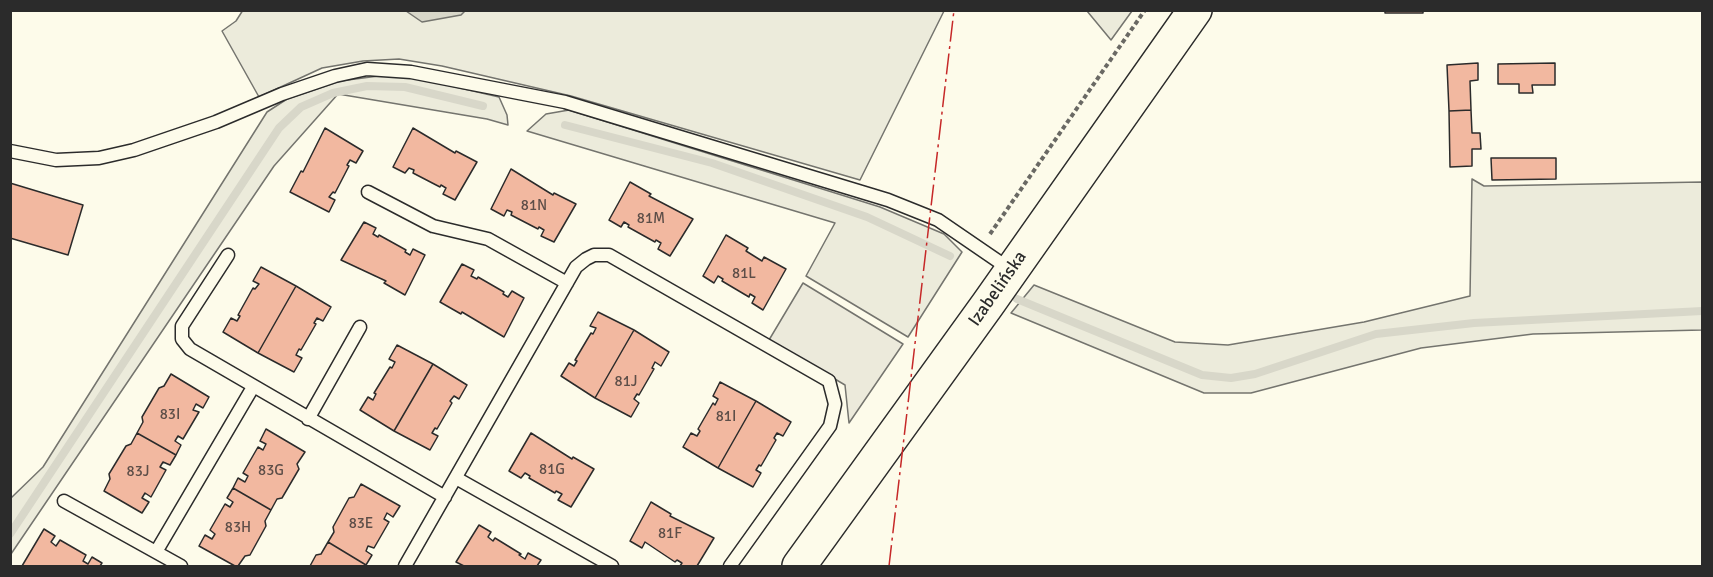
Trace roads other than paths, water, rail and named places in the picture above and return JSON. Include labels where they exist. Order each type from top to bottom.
[{"type":"street","name":"Izabelińska","points":[[799,567],[1195,10]]},
{"type":"lane","points":[[10,151],[56,160],[99,158],[134,150],[216,122],[282,94],[335,76],[367,69],[411,72],[565,102],[888,200],[938,220],[1012,270]]},
{"type":"lane","points":[[368,192],[433,226],[488,239],[567,283]]},
{"type":"lane","points":[[228,255],[182,326],[182,339],[190,349],[445,497]]},
{"type":"lane","points":[[405,567],[576,267],[594,255],[609,255],[829,381],[835,404],[830,426],[730,567]]},
{"type":"lane","points":[[308,418],[360,327]]},
{"type":"lane","points":[[156,552],[253,387]]},
{"type":"lane","points":[[456,478],[612,567]]},
{"type":"lane","points":[[64,501],[181,567]]},
{"type":"waterway","points":[[10,534],[279,128],[301,107],[333,93],[367,86],[405,87],[483,106]]},
{"type":"waterway","points":[[565,125],[712,163],[867,217],[950,256]]},
{"type":"waterway","points":[[1017,299],[1202,375],[1231,378],[1255,374],[1376,334],[1474,323],[1702,311]]}]
